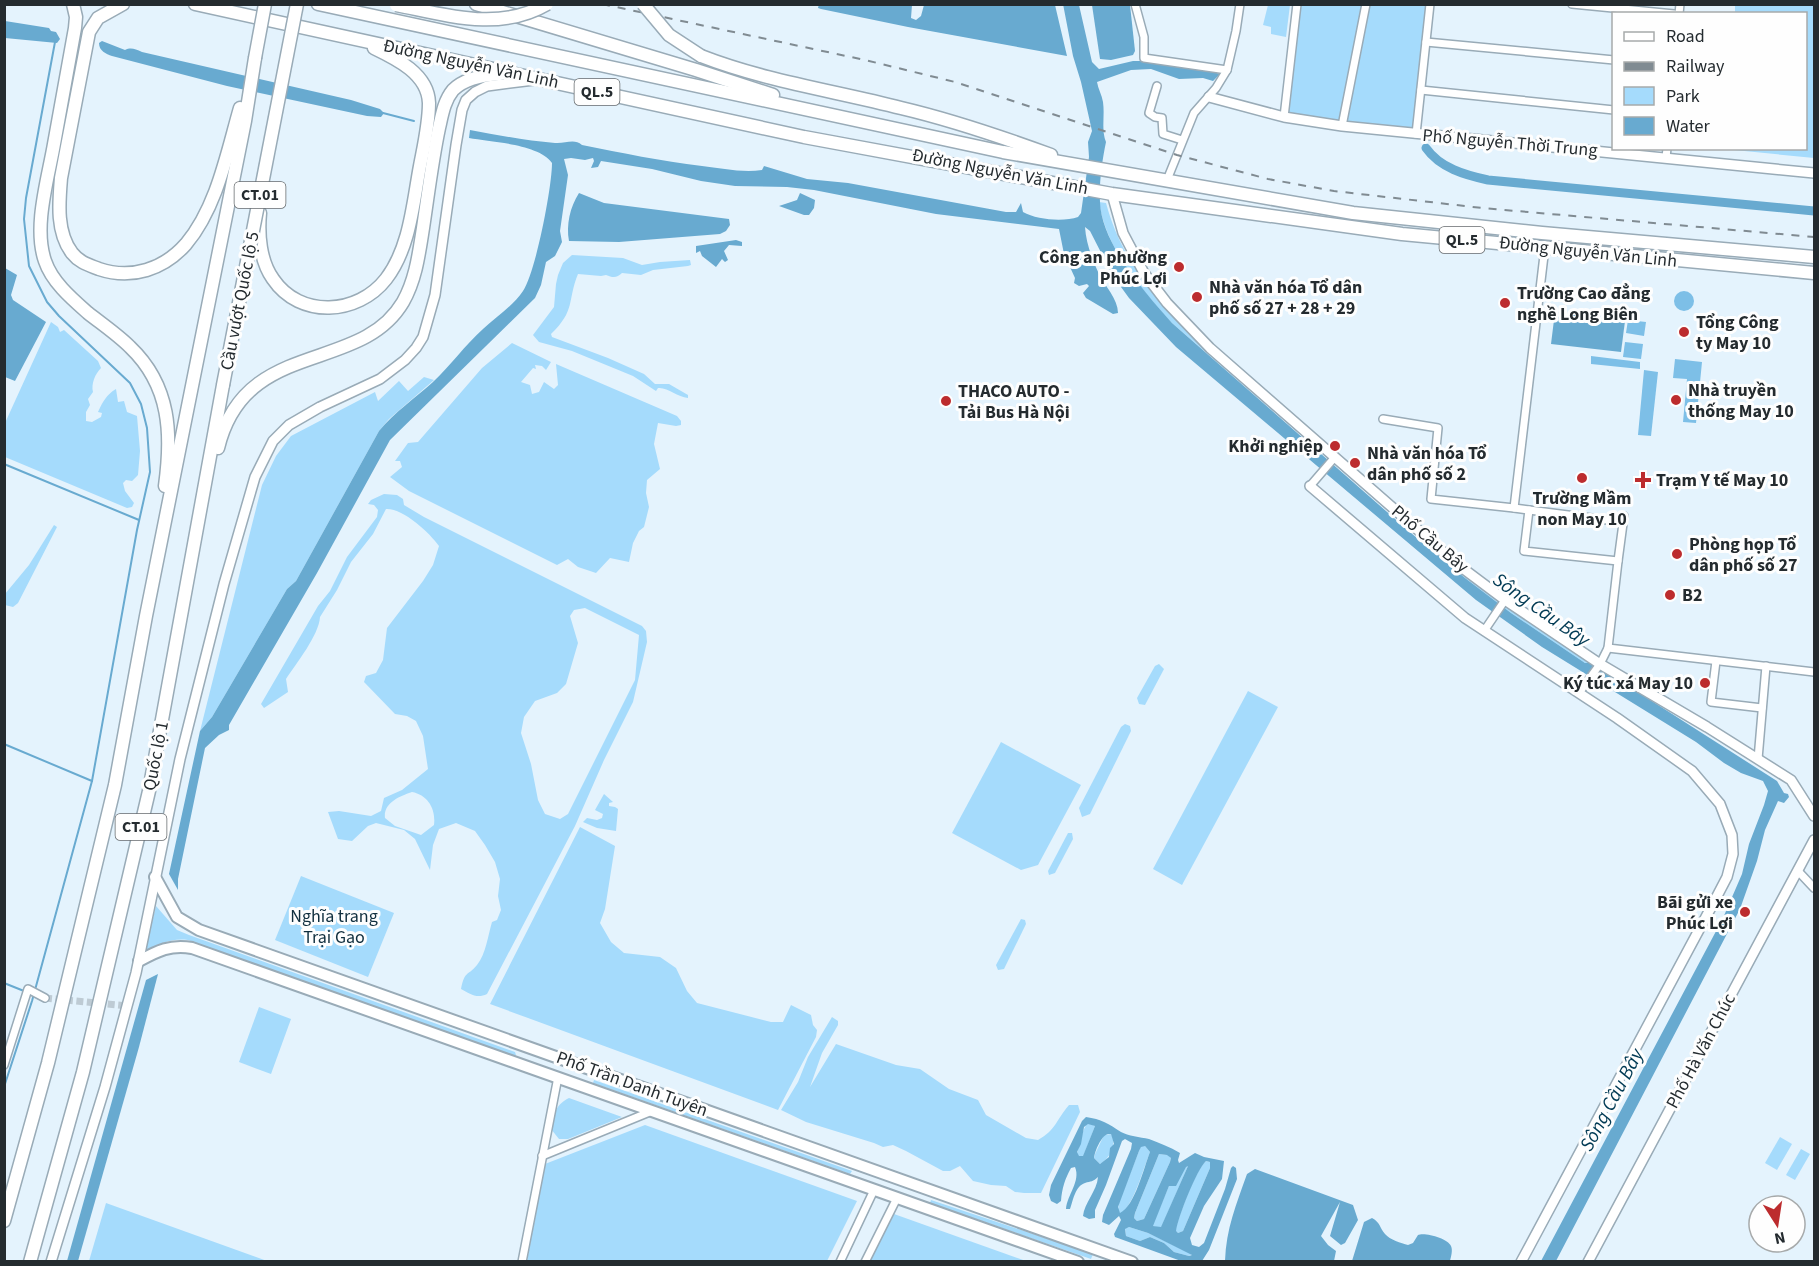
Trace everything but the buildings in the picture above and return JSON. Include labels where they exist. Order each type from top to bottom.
[{"type":"highway","points":[[73,4],[76,17],[75,28],[43,206],[40,237],[45,262],[58,283],[75,302],[131,348],[159,388],[167,414],[169,455],[146,616]]},
{"type":"highway","points":[[123,4],[98,18],[89,32],[61,178],[60,222],[65,240],[72,253],[83,264],[117,274],[134,274],[153,269],[170,259],[186,243],[203,218],[219,178],[255,58]]},
{"type":"highway","name":"Đường Nguyễn Văn Linh","points":[[195,4],[804,136],[1111,194],[1402,234],[1815,273]]},
{"type":"highway","name":"Cầu vượt Quốc lộ 5","points":[[194,380],[243,132],[265,4]]},
{"type":"highway","name":"Cầu vượt Quốc lộ 5","points":[[223,385],[297,4]]},
{"type":"highway","name":"Đường Nguyễn Văn Linh","points":[[318,4],[1003,153],[1353,213],[1815,257]]},
{"type":"highway","points":[[396,4],[452,17],[492,20],[523,15],[547,4]]},
{"type":"highway","points":[[476,4],[696,70],[825,113]]},
{"type":"highway","points":[[643,4],[669,36],[701,56],[756,74],[902,108],[990,132],[1077,165]]},
{"type":"highway","points":[[274,126],[260,216],[262,254],[273,279],[287,294],[312,306],[337,308],[364,298],[381,285],[395,266],[410,221],[429,110],[429,95],[421,79],[393,58],[354,39]]},
{"type":"highway","points":[[181,620],[221,438],[233,413],[247,393],[266,378],[292,365],[369,335],[384,326],[403,303],[415,277],[436,142],[444,106],[456,88],[466,81],[510,73]]},
{"type":"highway","points":[[1657,258],[1658,243]]},
{"type":"highway","name":"Quốc lộ 1","points":[[4,1221],[48,1064],[112,797],[194,380]]},
{"type":"highway","name":"Quốc lộ 1","points":[[30,1262],[82,1072],[144,813],[223,385]]},
{"type":"main road","name":"Phố Trần Danh Tuyên","points":[[155,877],[177,917],[192,927],[1132,1262]]},
{"type":"main road","name":"Phố Trần Danh Tuyên","points":[[139,962],[163,948],[180,946],[192,948],[1078,1262]]},
{"type":"main road","points":[[558,1077],[563,1059]]},
{"type":"main road","points":[[880,1191],[891,1176]]},
{"type":"street","points":[[1135,4],[1144,37],[1143,58],[1227,70]]},
{"type":"street","points":[[1167,180],[1194,113],[1209,97],[1227,70],[1240,4]]},
{"type":"street","points":[[1284,117],[1297,4]]},
{"type":"street","points":[[1342,126],[1366,4]]},
{"type":"street","points":[[1416,134],[1430,4]]},
{"type":"street","points":[[1572,4],[1638,12]]},
{"type":"street","points":[[1426,42],[1612,60]]},
{"type":"street","points":[[51,1262],[105,1087],[139,962],[186,737],[224,584],[255,477],[273,441],[289,425],[320,407],[380,379],[405,360],[423,337],[439,274],[456,145],[466,100],[475,92],[500,84],[541,80]]},
{"type":"street","points":[[1157,86],[1149,113],[1162,118],[1163,134],[1182,140]]},
{"type":"street","points":[[1421,90],[1612,110]]},
{"type":"street","name":"Phố Nguyễn Thời Trung","points":[[1209,97],[1284,117],[1342,126],[1612,149]]},
{"type":"street","points":[[436,142],[456,145]]},
{"type":"street","name":"Phố Nguyễn Thời Trung","points":[[1627,150],[1815,172]]},
{"type":"street","name":"Phố Cầu Bây","points":[[1111,194],[1119,223],[1144,273],[1167,303],[1205,343],[1456,564],[1600,664],[1791,780],[1815,816]]},
{"type":"street","points":[[1514,508],[1545,247]]},
{"type":"street","points":[[1383,419],[1438,428],[1431,499],[1624,519],[1608,648],[1600,664],[1579,693]]},
{"type":"street","points":[[1335,457],[1310,486],[1438,596],[1484,631],[1662,748],[1692,771],[1720,804],[1732,835],[1733,854],[1716,900],[1521,1262]]},
{"type":"street","points":[[1529,510],[1524,550],[1618,561]]},
{"type":"street","points":[[1484,631],[1505,600]]},
{"type":"street","points":[[1608,648],[1815,672]]},
{"type":"street","points":[[1716,661],[1711,702],[1762,708]]},
{"type":"street","points":[[1758,759],[1766,666]]},
{"type":"street","name":"Phố Hà Văn Chúc","points":[[1588,1262],[1815,840]]},
{"type":"street","points":[[1798,871],[1815,888]]},
{"type":"street","points":[[4,1065],[28,989],[45,998]]},
{"type":"street","points":[[522,1262],[558,1077]]},
{"type":"street","points":[[542,1156],[652,1111]]},
{"type":"street","points":[[840,1262],[880,1191]]},
{"type":"street","points":[[865,1262],[897,1198]]},
{"type":"green space","points":[[1268,5],[1290,5],[1286,37],[1271,34],[1271,27],[1263,25]]},
{"type":"green space","points":[[1297,5],[1430,5],[1416,134],[1284,117]]},
{"type":"green space","points":[[1735,5],[1814,5],[1814,158],[1734,150],[1807,150],[1807,12],[1735,12]]},
{"type":"green space","points":[[1099,202],[1106,203],[1125,250],[1154,293],[1449,560],[1591,663],[1585,663],[1511,613],[1465,578],[1172,323],[1137,282],[1117,252],[1109,236]]},
{"type":"green space","points":[[572,255],[623,258],[642,265],[690,260],[691,265],[688,266],[653,270],[641,275],[622,273],[613,277],[578,274],[568,312],[551,334],[552,337],[644,374],[655,384],[669,384],[688,395],[688,398],[662,388],[656,391],[633,376],[572,351],[539,342],[533,335],[554,307],[558,275],[563,263]]},
{"type":"green space","points":[[51,322],[58,327],[60,332],[64,330],[98,361],[101,368],[95,376],[93,392],[88,399],[90,405],[86,412],[86,421],[92,422],[101,417],[102,413],[98,412],[101,405],[116,389],[118,402],[124,401],[127,412],[137,416],[140,451],[138,475],[132,481],[126,480],[123,483],[125,491],[134,503],[132,507],[127,508],[5,457],[5,423]]},
{"type":"green space","points":[[512,343],[551,362],[546,370],[542,366],[535,365],[536,369],[533,368],[521,382],[530,385],[532,394],[539,392],[544,382],[554,389],[558,385],[556,364],[677,416],[681,421],[681,425],[676,426],[658,423],[654,444],[660,469],[647,480],[646,493],[649,507],[644,527],[639,531],[633,543],[629,562],[610,558],[596,573],[578,567],[568,559],[557,565],[409,491],[390,477],[402,467],[400,461],[395,461],[408,443],[418,442],[482,368]]},
{"type":"green space","points":[[424,377],[434,380],[389,419],[379,431],[296,581],[287,589],[212,717],[200,731],[262,485],[276,456],[291,436],[375,392],[378,401],[399,381],[408,391]]},
{"type":"green space","points":[[384,494],[397,495],[403,499],[404,505],[424,517],[642,626],[646,631],[647,642],[633,702],[575,826],[487,994],[480,996],[461,989],[462,983],[465,976],[480,961],[492,922],[497,920],[501,910],[498,896],[500,879],[495,862],[475,831],[456,823],[439,829],[433,845],[430,870],[415,839],[404,830],[376,823],[368,826],[352,841],[338,839],[328,812],[339,811],[371,816],[381,811],[384,798],[402,790],[428,769],[423,736],[416,721],[407,716],[395,714],[364,682],[366,676],[376,673],[383,660],[387,628],[433,565],[439,546],[423,528],[408,517],[386,509],[373,534],[351,562],[320,617],[311,641],[286,679],[288,692],[264,708],[261,704],[318,606],[330,591],[347,557],[377,517],[378,510],[374,505],[368,504],[371,500]],"holes":[[[585,608],[639,635],[635,680],[568,814],[560,819],[545,814],[538,800],[531,764],[521,733],[524,717],[535,701],[557,693],[566,684],[578,643],[570,616],[574,610]],[[412,792],[427,800],[434,814],[434,825],[421,835],[395,826],[385,818],[390,804]]]},
{"type":"green space","points":[[54,525],[57,527],[18,603],[13,607],[5,605],[5,594],[29,565]]},
{"type":"green space","points":[[1159,664],[1164,669],[1145,705],[1139,704],[1137,698],[1155,666]]},
{"type":"green space","points":[[1248,691],[1278,707],[1182,885],[1153,869]]},
{"type":"green space","points":[[1125,724],[1130,726],[1131,731],[1090,814],[1082,817],[1079,808],[1121,727]]},
{"type":"green space","points":[[1001,742],[1081,785],[1038,865],[1021,870],[952,833]]},
{"type":"green space","points":[[604,794],[613,802],[609,803],[609,806],[618,809],[616,831],[597,828],[583,822],[587,818],[597,820],[602,818],[603,814],[595,810]]},
{"type":"green space","points":[[580,827],[615,846],[605,909],[600,923],[611,942],[624,953],[660,957],[676,968],[687,991],[697,1003],[771,1022],[783,1022],[791,1005],[811,1015],[813,1025],[817,1030],[816,1037],[778,1110],[490,1004]]},
{"type":"green space","points":[[1068,833],[1072,833],[1073,839],[1055,873],[1049,875],[1048,871]]},
{"type":"green space","name":"Nghĩa trang Trại Gạo","points":[[301,876],[394,913],[368,977],[275,940]]},
{"type":"green space","points":[[156,906],[177,930],[189,935],[515,1052],[516,1055],[514,1057],[188,940],[171,941],[145,951]]},
{"type":"green space","points":[[1021,919],[1025,920],[1026,924],[1004,969],[998,970],[996,965]]},
{"type":"green space","points":[[259,1007],[291,1019],[271,1074],[239,1062]]},
{"type":"green space","points":[[832,1017],[838,1021],[838,1025],[822,1053],[810,1087],[836,1044],[896,1065],[920,1069],[949,1089],[978,1100],[986,1115],[1026,1138],[1038,1140],[1052,1128],[1069,1105],[1078,1105],[1080,1112],[1041,1193],[1015,1192],[1006,1186],[973,1181],[960,1166],[950,1171],[943,1171],[893,1145],[883,1147],[806,1122],[781,1110],[798,1082],[808,1057]]},
{"type":"green space","points":[[594,1080],[852,1171],[850,1174],[593,1083]]},
{"type":"green space","points":[[569,1098],[622,1117],[568,1139],[559,1139],[551,1129],[553,1119],[558,1107]]},
{"type":"green space","points":[[1088,1123],[1095,1126],[1083,1157],[1078,1156],[1083,1133]]},
{"type":"green space","points":[[645,1125],[857,1201],[827,1261],[527,1261],[545,1164]]},
{"type":"green space","points":[[1111,1134],[1113,1142],[1111,1151],[1100,1164],[1094,1158],[1095,1154],[1104,1135]]},
{"type":"green space","points":[[1780,1137],[1792,1144],[1777,1170],[1765,1163]]},
{"type":"green space","points":[[1141,1146],[1145,1146],[1150,1152],[1132,1199],[1123,1213],[1120,1213],[1119,1202]]},
{"type":"green space","points":[[1801,1149],[1810,1154],[1795,1180],[1786,1175]]},
{"type":"green space","points":[[1159,1154],[1168,1155],[1171,1158],[1170,1162],[1144,1219],[1137,1221],[1134,1218],[1135,1213]]},
{"type":"green space","points":[[1206,1161],[1210,1162],[1210,1168],[1183,1231],[1178,1233],[1175,1231],[1188,1194]]},
{"type":"green space","points":[[1188,1166],[1161,1228],[1152,1226],[1169,1186],[1173,1185]]},
{"type":"green space","points":[[931,1200],[1093,1254],[1091,1259],[930,1203]]},
{"type":"green space","points":[[106,1203],[267,1261],[89,1261]]},
{"type":"green space","points":[[894,1214],[1026,1261],[869,1261]]},
{"type":"green space","points":[[1129,1227],[1148,1233],[1192,1254],[1189,1256],[1174,1252],[1164,1243],[1150,1237],[1140,1241],[1126,1236],[1125,1228]]},
{"type":"shaded area","points":[[1684,291],[1691,294],[1694,301],[1691,308],[1684,311],[1677,308],[1674,301],[1677,294]]},
{"type":"shaded area","points":[[1628,320],[1646,322],[1644,336],[1626,333]]},
{"type":"shaded area","points":[[1625,342],[1643,344],[1641,359],[1623,357]]},
{"type":"shaded area","points":[[1591,356],[1640,362],[1640,369],[1591,364]]},
{"type":"shaded area","points":[[1675,359],[1702,362],[1696,423],[1683,422],[1687,379],[1673,378]]},
{"type":"shaded area","points":[[1644,370],[1658,372],[1651,436],[1638,435]]},
{"type":"water","points":[[819,4],[912,5],[911,18],[916,20],[921,16],[924,5],[1055,5],[1067,56],[821,9],[818,8]]},
{"type":"water","points":[[1063,4],[1079,5],[1092,62],[1099,69],[1133,61],[1147,61],[1220,74],[1213,81],[1203,78],[1179,79],[1151,69],[1131,70],[1097,82],[1103,102],[1106,142],[1100,187],[1102,218],[1116,251],[1138,283],[1172,323],[1465,578],[1511,613],[1585,663],[1591,663],[1777,781],[1784,793],[1788,794],[1789,797],[1784,803],[1778,801],[1765,830],[1740,909],[1556,1261],[1541,1261],[1723,918],[1742,874],[1749,844],[1768,791],[1763,781],[1741,773],[1724,763],[1696,742],[1542,647],[1476,600],[1176,347],[1129,298],[1113,276],[1090,231],[1085,227],[1092,257],[1099,274],[1114,298],[1118,313],[1113,314],[1086,298],[1083,293],[1089,286],[1087,284],[1079,286],[1074,283],[1075,278],[1064,254],[1059,229],[936,214],[814,190],[735,186],[701,181],[652,169],[601,161],[598,167],[591,168],[593,158],[564,159],[568,175],[560,231],[562,242],[555,256],[546,262],[541,285],[535,298],[390,440],[317,573],[229,725],[229,730],[219,735],[205,748],[178,879],[178,890],[169,874],[200,731],[212,717],[287,589],[296,581],[379,431],[398,411],[433,382],[476,335],[514,302],[528,281],[542,228],[552,163],[546,157],[526,148],[469,138],[470,130],[544,142],[576,142],[642,157],[732,170],[762,170],[764,166],[807,179],[848,183],[1006,212],[1016,212],[1021,203],[1023,212],[1036,217],[1072,219],[1081,213],[1089,157],[1088,142],[1092,131],[1073,56]]},
{"type":"water","points":[[1092,5],[1130,5],[1135,51],[1133,55],[1111,60],[1100,59]]},
{"type":"water","points":[[5,21],[49,28],[56,32],[60,39],[57,43],[5,38]]},
{"type":"water","points":[[102,41],[125,50],[133,49],[351,100],[380,109],[384,113],[381,117],[367,116],[227,86],[110,55],[100,48],[99,43]]},
{"type":"water","points":[[579,193],[604,203],[729,219],[730,225],[720,234],[619,242],[569,241],[570,216]]},
{"type":"water","points":[[800,193],[815,200],[814,208],[809,215],[779,206],[797,200]]},
{"type":"water","points":[[736,240],[742,242],[742,246],[729,245],[724,251],[728,260],[725,262],[722,259],[716,267],[702,256],[700,251],[696,253],[696,246]]},
{"type":"water","points":[[5,268],[17,275],[11,295],[13,300],[46,322],[15,381],[5,377]]},
{"type":"water","points":[[1555,312],[1625,321],[1621,352],[1551,344]]},
{"type":"water","points":[[158,974],[78,1261],[67,1261],[146,980]]},
{"type":"water","points":[[1086,1117],[1096,1119],[1124,1133],[1164,1145],[1180,1153],[1179,1163],[1195,1153],[1224,1161],[1222,1179],[1204,1206],[1190,1238],[1192,1245],[1199,1247],[1204,1243],[1231,1168],[1233,1166],[1236,1168],[1237,1179],[1209,1250],[1202,1261],[1181,1261],[1115,1237],[1114,1234],[1121,1220],[1119,1216],[1109,1225],[1102,1222],[1131,1149],[1132,1143],[1125,1139],[1122,1141],[1095,1210],[1095,1218],[1089,1219],[1083,1216],[1098,1177],[1079,1187],[1070,1209],[1066,1209],[1075,1183],[1075,1167],[1071,1168],[1067,1176],[1061,1201],[1057,1204],[1051,1201],[1049,1195],[1051,1185]],"holes":[[[1088,1124],[1095,1126],[1083,1156],[1079,1156],[1077,1152],[1084,1127]],[[1111,1134],[1114,1144],[1110,1148],[1109,1157],[1100,1164],[1094,1158],[1103,1138]],[[1145,1146],[1150,1152],[1135,1195],[1120,1213],[1118,1207],[1141,1147]],[[1159,1154],[1167,1155],[1171,1158],[1170,1162],[1144,1219],[1137,1221],[1134,1218]],[[1206,1161],[1210,1162],[1210,1168],[1183,1231],[1178,1233],[1176,1231],[1180,1215],[1198,1173]],[[1188,1166],[1161,1227],[1153,1226],[1169,1186],[1176,1186]],[[1129,1227],[1148,1233],[1192,1255],[1174,1252],[1164,1243],[1150,1237],[1140,1241],[1126,1236],[1125,1229]]]},
{"type":"water","points":[[1255,1169],[1353,1205],[1358,1220],[1345,1243],[1341,1245],[1330,1236],[1340,1202],[1321,1236],[1336,1251],[1334,1261],[1225,1261],[1227,1238],[1235,1207],[1247,1174]]},
{"type":"water","points":[[1372,1218],[1387,1236],[1408,1245],[1421,1234],[1445,1240],[1452,1248],[1450,1261],[1352,1261],[1364,1222]]},
{"type":"waterway","points":[[4,1087],[32,1001],[92,781],[137,530],[150,472],[147,428],[141,404],[130,383],[59,316],[47,302],[29,266],[24,219],[26,198],[55,42]]},
{"type":"waterway","points":[[383,113],[414,121]]},
{"type":"waterway","points":[[1426,148],[1446,166],[1488,180],[1814,211]]},
{"type":"waterway","points":[[4,464],[139,520]]},
{"type":"waterway","points":[[4,744],[92,781]]},
{"type":"waterway","points":[[4,983],[24,991]]},
{"type":"tunnel","points":[[45,998],[128,1006]]},
{"type":"railway","points":[[602,4],[865,60],[955,82],[1177,155],[1268,179],[1334,191],[1482,208],[1814,237]]},
{"type":"place","name":"Công an phường Phúc Lợi","points":[[1179,267]]},
{"type":"place","name":"Nhà văn hóa Tổ dân phố số 27 + 28 + 29","points":[[1197,297]]},
{"type":"place","name":"Trường Cao đẳng nghề Long Biên","points":[[1505,303]]},
{"type":"place","name":"Tổng Công ty May 10","points":[[1684,332]]},
{"type":"place","name":"Nhà truyền thống May 10","points":[[1676,400]]},
{"type":"place","name":"THACO AUTO - Tải Bus Hà Nội","points":[[946,401]]},
{"type":"place","name":"Khởi nghiệp","points":[[1335,446]]},
{"type":"place","name":"Nhà văn hóa Tổ dân phố số 2","points":[[1355,463]]},
{"type":"place","name":"Trường Mầm non May 10","points":[[1582,478]]},
{"type":"place","name":"Trạm Y tế May 10","points":[[1643,480]]},
{"type":"place","name":"Phòng họp Tổ dân phố số 27","points":[[1677,554]]},
{"type":"place","name":"B2","points":[[1670,595]]},
{"type":"place","name":"Ký túc xá May 10","points":[[1705,683]]},
{"type":"place","name":"Bãi gửi xe Phúc Lợi","points":[[1745,912]]},
{"type":"water label","name":"Sông Cầu Bây","points":[[1541,610]]},
{"type":"water label","name":"Sông Cầu Bây","points":[[1612,1100]]}]
